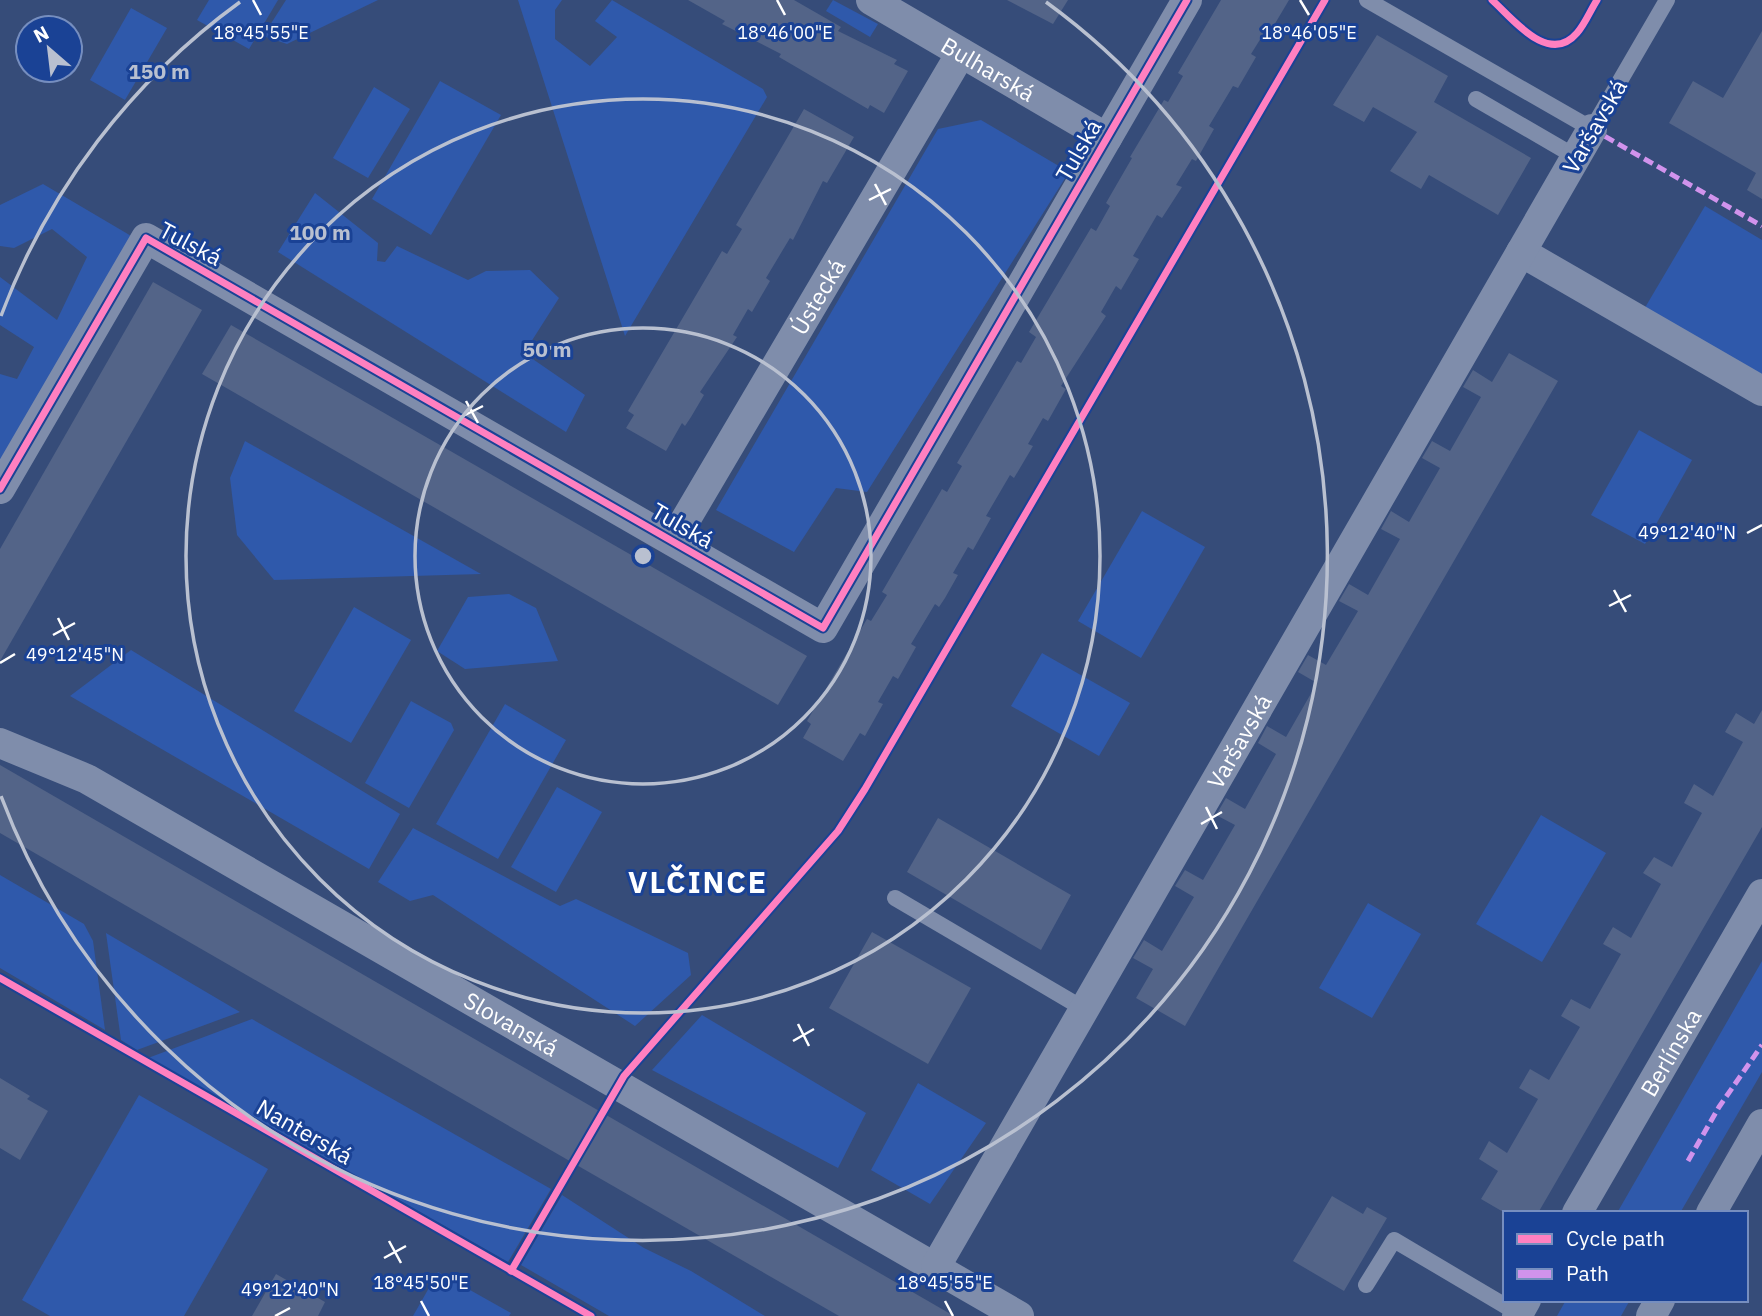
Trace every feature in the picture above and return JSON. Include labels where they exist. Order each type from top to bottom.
[{"type":"street","name":"Bulharská","points":[[871,0],[1107,138]]},
{"type":"street","name":"Tulská","points":[[0,489],[146,238],[823,628],[1188,0]]},
{"type":"street","name":"Ústecká","points":[[673,541],[961,53]]},
{"type":"street","name":"Varšavská","points":[[936,1266],[1592,129]]},
{"type":"street","points":[[1521,252],[1762,391]]},
{"type":"street","name":"Slovanská","points":[[0,743],[87,779],[1019,1316]]},
{"type":"street","name":"Berlínska","points":[[1578,1211],[1762,894]]},
{"type":"street","points":[[1712,1211],[1761,1127]]},
{"type":"lane","points":[[1367,0],[1592,129]]},
{"type":"lane","name":"Varšavská","points":[[1592,129],[1667,0]]},
{"type":"lane","points":[[1476,99],[1576,157]]},
{"type":"lane","points":[[894,898],[1084,1009]]},
{"type":"lane","points":[[1366,1285],[1394,1240],[1503,1300]]},
{"type":"shaded area","points":[[209,0],[278,0],[249,49],[197,20]]},
{"type":"shaded area","points":[[286,0],[378,0],[287,44],[263,36]]},
{"type":"shaded area","points":[[518,0],[562,0],[555,10],[555,39],[590,66],[617,37],[595,21],[612,0],[763,89],[767,97],[625,336]]},
{"type":"shaded area","points":[[833,0],[878,24],[870,37],[826,11]]},
{"type":"shaded area","points":[[131,8],[167,28],[125,100],[90,80]]},
{"type":"shaded area","points":[[440,81],[501,115],[431,235],[372,199]]},
{"type":"shaded area","points":[[374,87],[410,109],[368,178],[333,158]]},
{"type":"shaded area","points":[[981,120],[1069,172],[867,492],[836,488],[794,552],[716,510],[938,129]]},
{"type":"shaded area","points":[[43,184],[138,240],[0,472],[0,374],[17,379],[34,347],[0,325],[0,277],[57,320],[87,257],[52,229],[14,248],[0,246],[0,205]]},
{"type":"shaded area","points":[[315,193],[378,243],[377,261],[385,262],[397,246],[468,280],[486,271],[530,270],[559,298],[524,353],[585,395],[566,432],[278,252]]},
{"type":"shaded area","points":[[1705,206],[1762,240],[1762,379],[1643,311]]},
{"type":"shaded area","points":[[1639,430],[1692,460],[1645,544],[1591,515]]},
{"type":"shaded area","points":[[245,441],[481,574],[274,580],[237,535],[230,478]]},
{"type":"shaded area","points":[[1142,511],[1205,547],[1141,658],[1078,621]]},
{"type":"shaded area","points":[[509,594],[536,608],[558,661],[465,669],[437,651],[468,597]]},
{"type":"shaded area","points":[[354,607],[411,640],[351,743],[294,711]]},
{"type":"shaded area","points":[[131,650],[400,814],[369,869],[70,696]]},
{"type":"shaded area","points":[[1042,653],[1130,703],[1099,756],[1011,706]]},
{"type":"shaded area","points":[[411,701],[451,723],[454,730],[409,808],[365,783]]},
{"type":"shaded area","points":[[505,704],[566,740],[498,859],[436,824]]},
{"type":"shaded area","points":[[557,787],[602,812],[556,892],[511,867]]},
{"type":"shaded area","points":[[1541,815],[1606,853],[1542,962],[1476,924]]},
{"type":"shaded area","points":[[413,828],[560,906],[576,899],[688,953],[691,975],[635,1026],[433,895],[410,901],[378,882]]},
{"type":"shaded area","points":[[0,875],[84,924],[93,941],[105,1030],[0,968]]},
{"type":"shaded area","points":[[1368,903],[1421,934],[1372,1018],[1319,988]]},
{"type":"shaded area","points":[[106,933],[240,1012],[137,1050],[121,1040]]},
{"type":"shaded area","points":[[1762,961],[1762,1072],[1681,1211],[1618,1211]]},
{"type":"shaded area","points":[[702,1015],[866,1113],[838,1168],[652,1070]]},
{"type":"shaded area","points":[[252,1019],[551,1189],[508,1262],[148,1058]]},
{"type":"shaded area","points":[[918,1083],[986,1123],[930,1204],[871,1170]]},
{"type":"shaded area","points":[[139,1095],[268,1169],[184,1316],[50,1316],[22,1300]]},
{"type":"shaded area","points":[[562,1195],[644,1248],[691,1271],[765,1316],[609,1316],[521,1265]]},
{"type":"shaded area","points":[[438,1272],[511,1313],[509,1316],[413,1316]]},
{"type":"shaded area","points":[[1565,1302],[1629,1302],[1621,1316],[1557,1316]]},
{"type":"building","points":[[688,0],[794,0],[841,27],[838,31],[897,60],[894,64],[908,71],[884,113],[870,105],[868,109],[779,57],[781,54],[722,24],[725,21]]},
{"type":"building","points":[[1007,0],[1068,0],[1053,24]]},
{"type":"building","points":[[1221,0],[1289,0],[1270,32],[1266,30],[1251,54],[1256,57],[1238,88],[1233,86],[1209,126],[1214,129],[1196,161],[1192,159],[1176,185],[1182,187],[1162,218],[1157,215],[1133,256],[1139,259],[1121,290],[1116,286],[1101,312],[1106,316],[1061,386],[1066,389],[1048,421],[1043,418],[1028,444],[1033,446],[1014,478],[1010,475],[986,516],[991,518],[973,550],[968,547],[953,573],[958,575],[945,598],[939,607],[935,604],[911,644],[916,647],[898,679],[893,676],[878,702],[883,704],[865,736],[860,733],[843,761],[803,738],[811,724],[807,721],[867,619],[871,621],[887,595],[882,592],[942,489],[947,492],[962,466],[957,463],[1017,361],[1021,363],[1036,337],[1029,332],[1091,228],[1096,231],[1110,206],[1106,203],[1132,158],[1130,157],[1164,100],[1168,102],[1183,76],[1178,73]]},
{"type":"building","points":[[1762,31],[1762,199],[1747,190],[1756,173],[1669,123],[1693,81],[1723,98]]},
{"type":"building","points":[[1377,35],[1448,76],[1434,102],[1531,158],[1498,215],[1429,175],[1421,189],[1390,171],[1417,132],[1373,107],[1364,122],[1333,105]]},
{"type":"building","points":[[804,109],[854,137],[827,183],[823,181],[793,240],[790,238],[766,278],[770,281],[752,312],[748,309],[733,335],[737,337],[700,392],[704,395],[685,426],[682,423],[666,451],[626,428],[634,415],[628,411],[722,251],[727,254],[742,229],[736,225]]},
{"type":"building","points":[[153,282],[202,310],[0,661],[0,549]]},
{"type":"building","points":[[231,325],[807,656],[778,705],[202,374]]},
{"type":"building","points":[[1509,353],[1558,381],[1185,1026],[1136,998],[1153,969],[1133,958],[1144,940],[1162,951],[1194,897],[1175,886],[1185,870],[1203,880],[1235,825],[1216,815],[1226,798],[1245,809],[1276,754],[1258,743],[1267,726],[1286,737],[1317,683],[1298,672],[1308,655],[1326,665],[1358,611],[1339,601],[1349,584],[1368,595],[1400,539],[1381,529],[1391,511],[1409,522],[1440,468],[1422,458],[1432,441],[1450,451],[1481,397],[1463,387],[1473,370],[1492,382]]},
{"type":"building","points":[[1762,710],[1762,827],[1539,1211],[1503,1212],[1481,1199],[1498,1171],[1479,1159],[1489,1141],[1507,1153],[1538,1099],[1519,1088],[1530,1069],[1549,1080],[1580,1027],[1561,1016],[1571,999],[1590,1009],[1621,954],[1603,944],[1613,927],[1631,938],[1661,884],[1643,873],[1654,857],[1672,867],[1702,813],[1684,803],[1694,784],[1713,796],[1743,742],[1725,732],[1736,713],[1754,724]]},
{"type":"building","points":[[0,765],[954,1316],[839,1316],[0,833]]},
{"type":"building","points":[[938,818],[1071,895],[1041,950],[907,872]]},
{"type":"building","points":[[872,932],[971,988],[928,1064],[829,1008]]},
{"type":"building","points":[[0,1078],[30,1096],[27,1099],[48,1111],[20,1160],[0,1148]]},
{"type":"building","points":[[1332,1196],[1363,1214],[1367,1207],[1387,1218],[1344,1291],[1293,1261]]},
{"type":"building","points":[[276,1274],[325,1302],[318,1316],[252,1316]]},
{"type":"marked path","points":[[1592,129],[1762,226]]},
{"type":"marked path","points":[[1688,1161],[1719,1107],[1762,1045]]},
{"type":"cycle path","points":[[0,489],[146,238],[823,628],[1187,0]]},
{"type":"cycle path","points":[[511,1271],[624,1076],[838,831],[865,789],[1325,0]]},
{"type":"cycle path","points":[[1492,0],[1532,36],[1555,44],[1566,42],[1577,33],[1597,0]]},
{"type":"cycle path","name":"Nanterská","points":[[0,978],[591,1316]]},
{"type":"district","name":"VLČINCE","points":[[698,881]]}]
